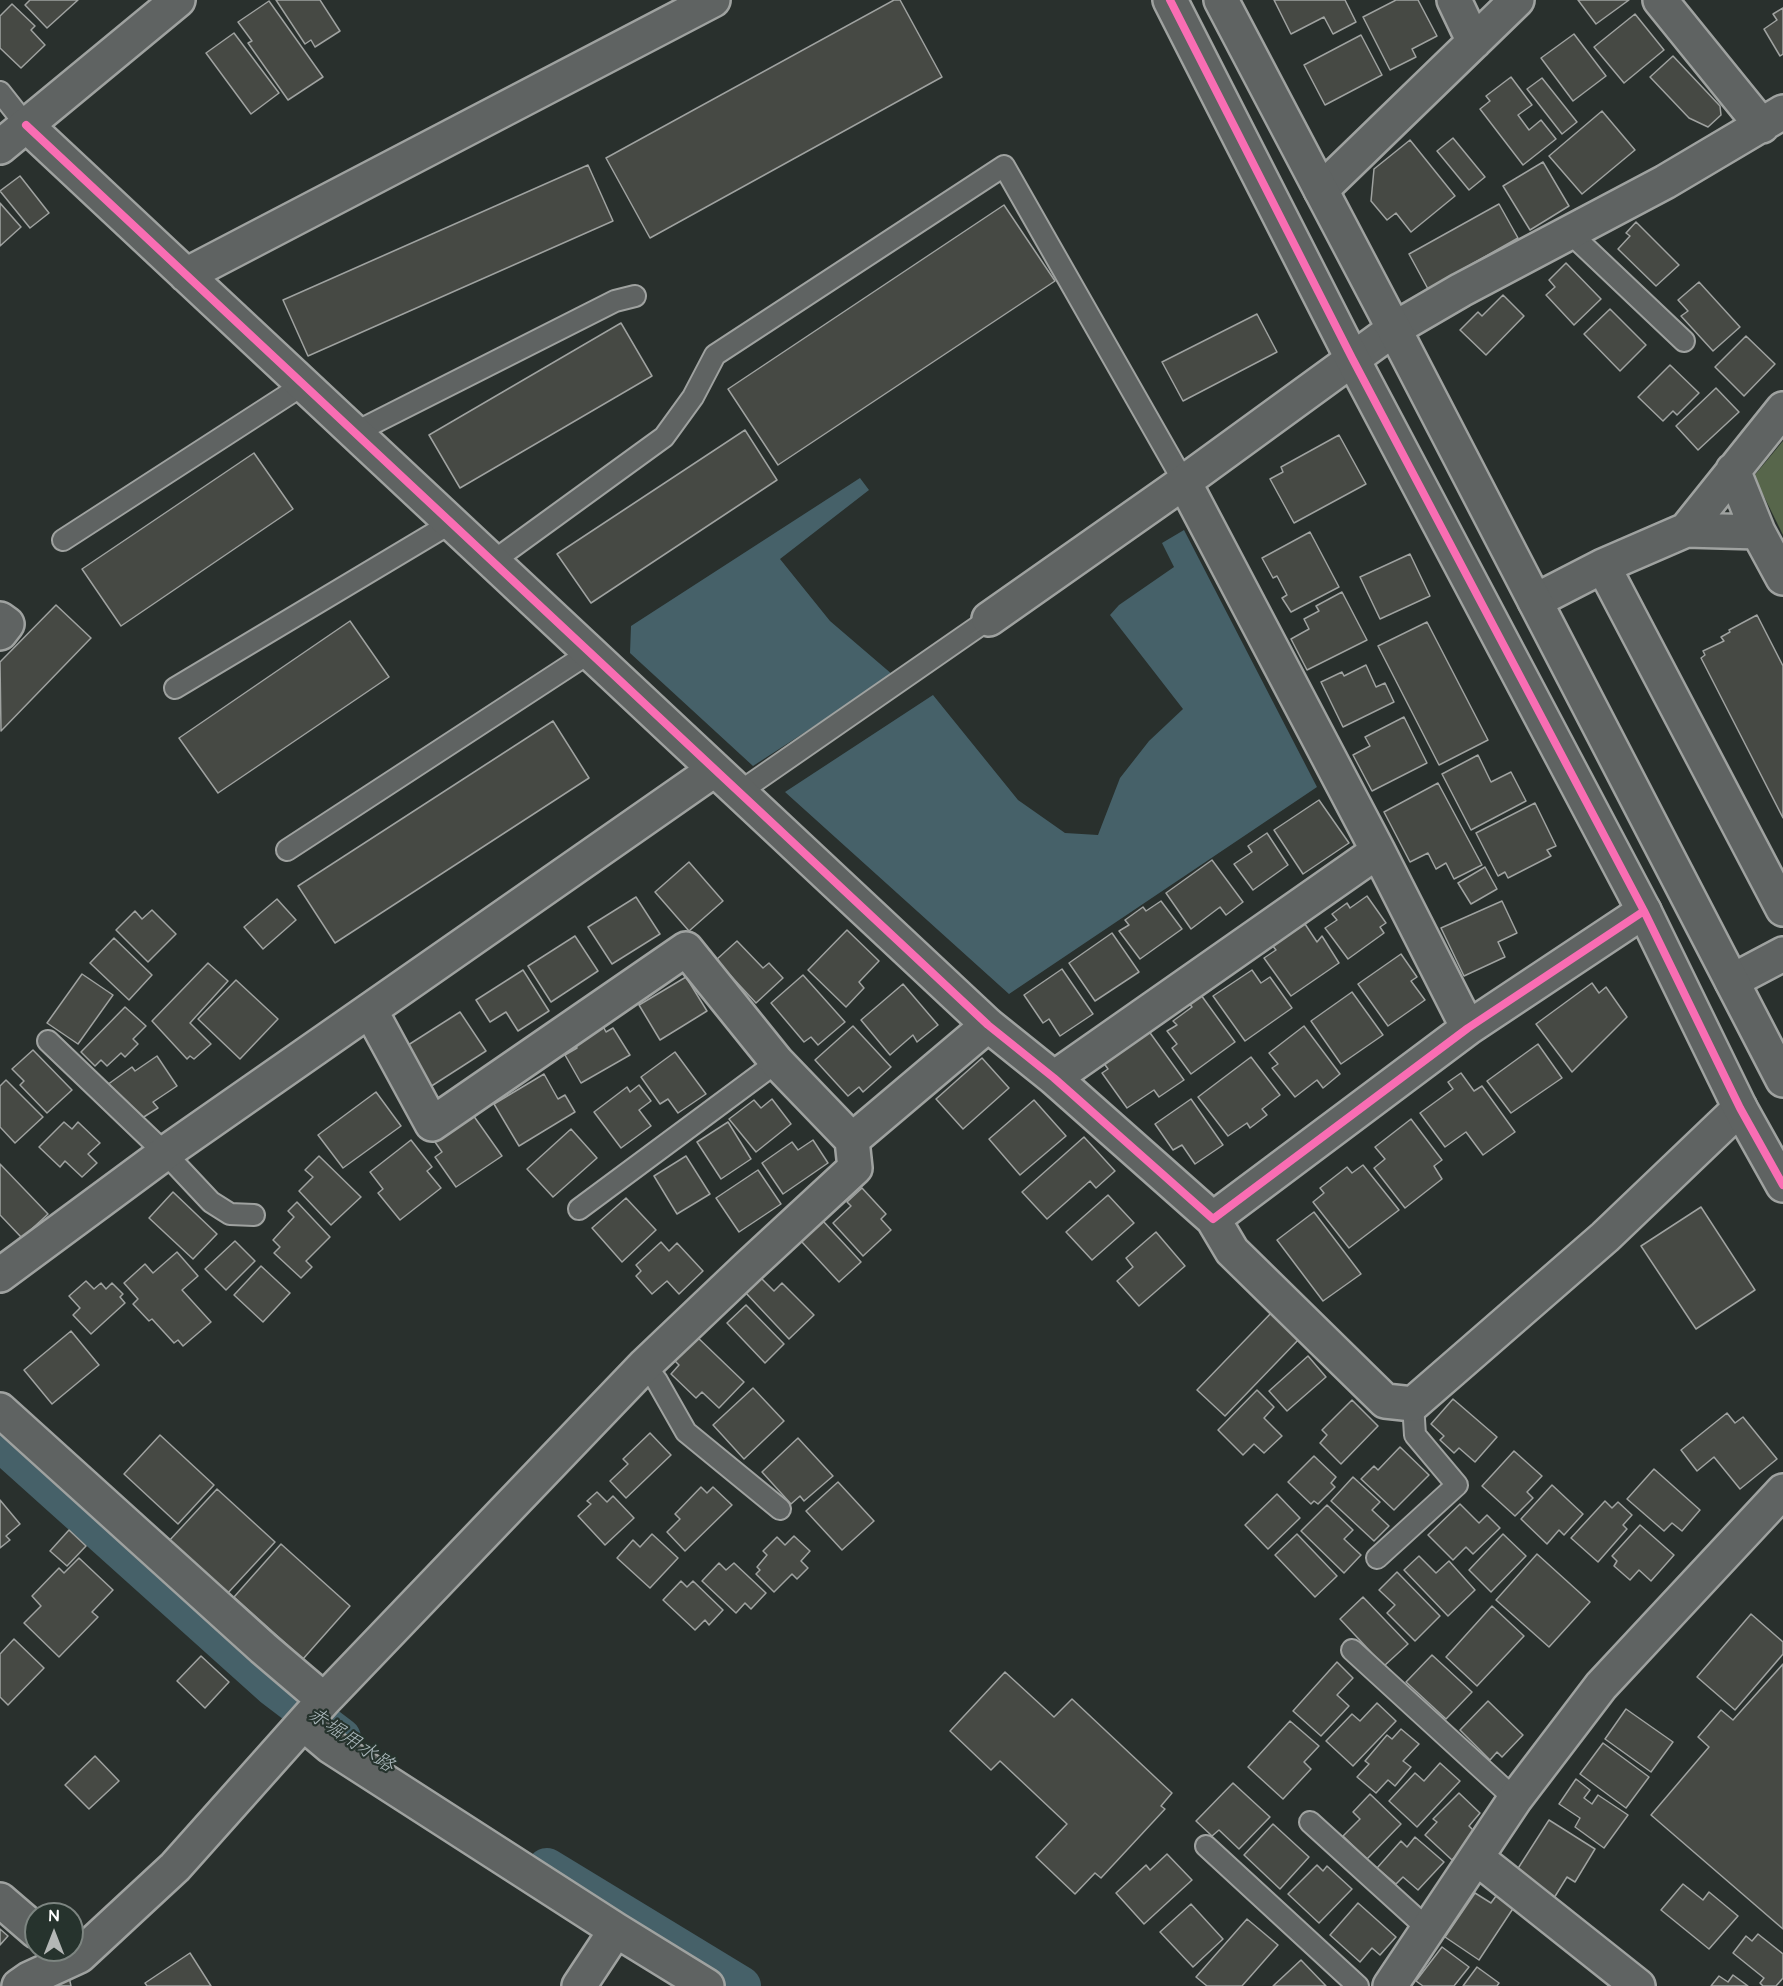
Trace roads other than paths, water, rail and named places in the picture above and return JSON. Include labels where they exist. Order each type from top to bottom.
[{"type":"street","points":[[0,147],[178,0]]},
{"type":"street","points":[[186,275],[713,0]]},
{"type":"street","points":[[1170,0],[1352,358],[1644,911],[1740,1108],[1783,1185]]},
{"type":"street","points":[[1221,0],[1394,328],[1783,1080]]},
{"type":"street","points":[[1454,0],[1474,42]]},
{"type":"street","points":[[1321,190],[1517,0]]},
{"type":"street","points":[[989,619],[1184,482],[1394,328],[1665,182],[1772,119],[1669,3]]},
{"type":"street","points":[[26,125],[738,793],[988,1024],[1054,1078],[1214,1220],[1232,1251],[1385,1401],[1413,1404],[1605,1237],[1740,1108]]},
{"type":"street","points":[[1686,530],[1783,409]]},
{"type":"street","points":[[1733,470],[1758,532],[1783,578]]},
{"type":"street","points":[[1184,482],[1378,851],[1468,1028]]},
{"type":"street","points":[[1535,601],[1603,566],[1686,530],[1758,532]]},
{"type":"street","points":[[1603,566],[1783,909]]},
{"type":"street","points":[[0,619],[7,624],[0,633]]},
{"type":"street","points":[[0,1275],[165,1153],[714,770]]},
{"type":"street","points":[[1054,1078],[1378,851]]},
{"type":"street","points":[[1214,1220],[1468,1028],[1644,911]]},
{"type":"street","points":[[84,1944],[175,1867],[314,1712],[645,1365],[855,1168],[852,1140],[777,1062],[686,949],[432,1124],[370,1011]]},
{"type":"street","points":[[1732,981],[1783,954]]},
{"type":"street","points":[[852,1140],[988,1024]]},
{"type":"street","points":[[0,1410],[263,1648],[314,1712],[330,1746],[615,1930],[707,1986]]},
{"type":"street","points":[[1390,1986],[1515,1799],[1601,1686],[1783,1491]]},
{"type":"street","points":[[1477,1858],[1638,1986]]},
{"type":"street","points":[[0,1900],[24,1921]]},
{"type":"street","points":[[579,1986],[615,1930]]},
{"type":"street","points":[[19,1986],[58,1962]]},
{"type":"lane","points":[[0,92],[26,125]]},
{"type":"lane","points":[[492,562],[664,436],[693,397],[711,349],[1004,166],[1184,482]]},
{"type":"lane","points":[[1570,233],[1684,341]]},
{"type":"lane","points":[[354,433],[615,301],[635,296]]},
{"type":"lane","points":[[63,540],[303,385]]},
{"type":"lane","points":[[175,688],[451,524]]},
{"type":"lane","points":[[738,793],[989,619]]},
{"type":"lane","points":[[287,850],[590,653]]},
{"type":"lane","points":[[48,1041],[165,1153],[211,1202],[230,1214],[254,1215]]},
{"type":"lane","points":[[579,1209],[777,1062]]},
{"type":"lane","points":[[645,1365],[657,1381],[686,1432],[780,1509]]},
{"type":"lane","points":[[1377,1558],[1457,1485],[1415,1435],[1413,1404]]},
{"type":"lane","points":[[1352,1650],[1515,1799]]},
{"type":"lane","points":[[1310,1822],[1429,1930]]},
{"type":"lane","points":[[1206,1846],[1358,1986]]},
{"type":"water","points":[[860,478],[869,490],[780,559],[830,621],[893,675],[753,766],[630,653],[631,626]]},
{"type":"water","points":[[1184,530],[1317,787],[1009,994],[785,792],[933,695],[1018,800],[1065,833],[1098,835],[1120,778],[1149,741],[1183,709],[1110,615],[1119,605],[1174,567],[1162,543]]},
{"type":"waterway","name":"赤堀用水路","points":[[0,1441],[274,1687],[341,1738]]},
{"type":"waterway","name":"赤堀用水路","points":[[547,1868],[741,1986]]}]
